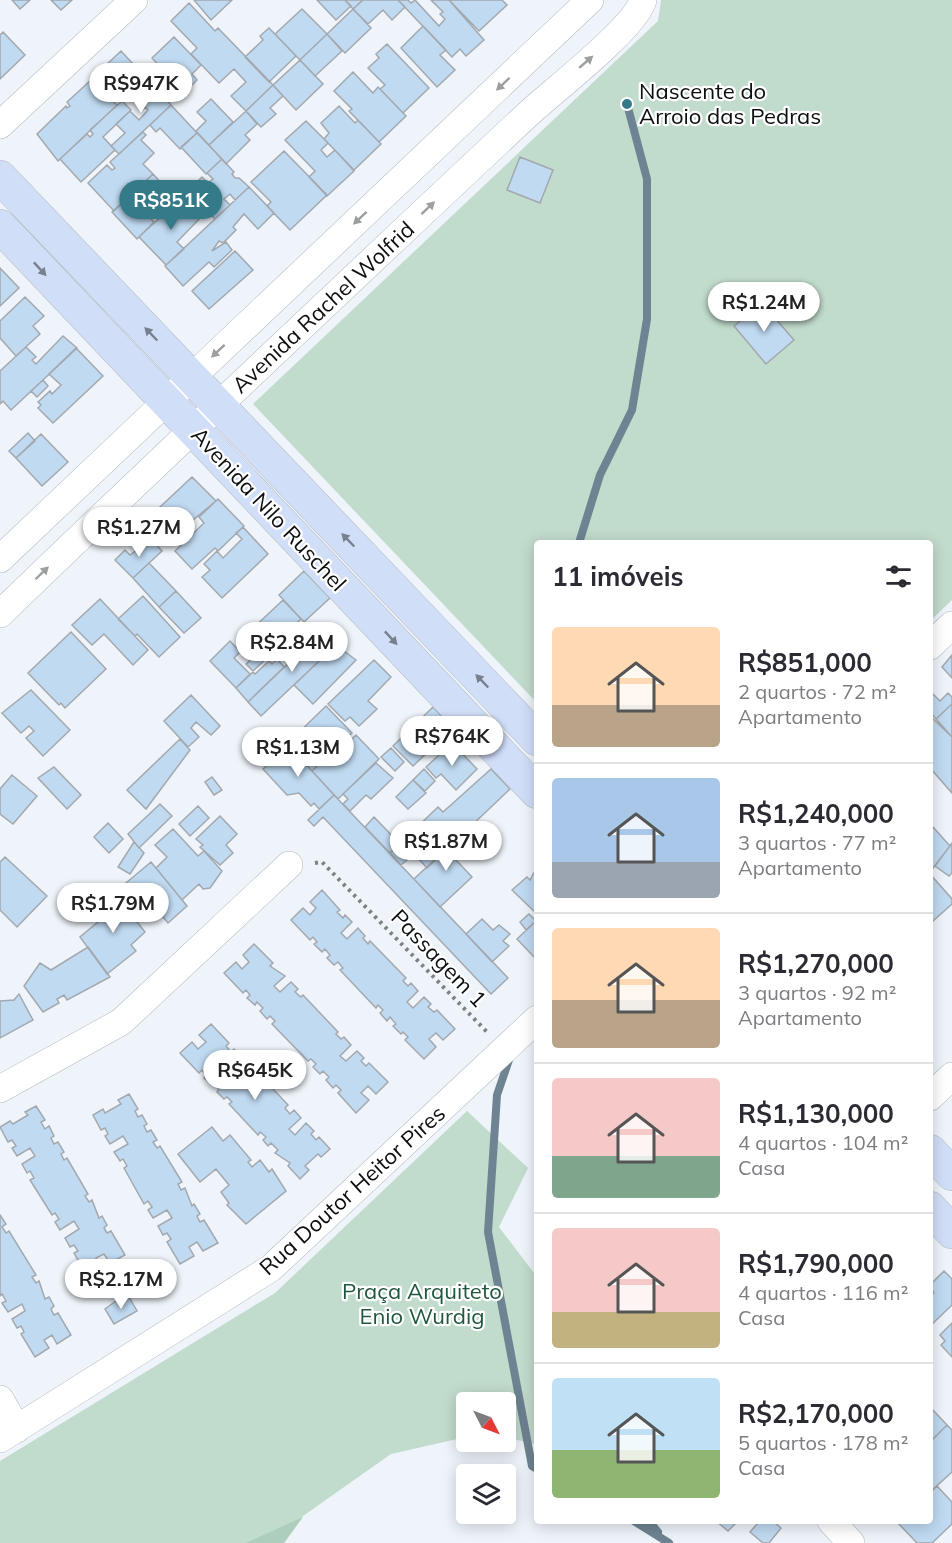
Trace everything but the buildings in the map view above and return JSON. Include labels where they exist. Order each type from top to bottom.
[{"type":"street","points":[[0,125],[134,0]]},
{"type":"street","name":"Avenida Rachel Wolfrid","points":[[0,559],[590,0]]},
{"type":"street","name":"Avenida Rachel Wolfrid","points":[[0,614],[193,428],[560,84],[626,27],[641,8],[643,0]]},
{"type":"street","points":[[535,53],[560,84]]},
{"type":"street","name":"Avenida Nilo Ruschel","points":[[0,177],[534,736]]},
{"type":"street","name":"Avenida Nilo Ruschel","points":[[0,226],[534,789]]},
{"type":"street","points":[[933,643],[952,625]]},
{"type":"street","points":[[433,683],[459,657]]},
{"type":"street","points":[[0,1089],[121,1022],[289,865]]},
{"type":"street","name":"Rua Doutor Heitor Pires","points":[[9,1434],[271,1268],[534,1021]]},
{"type":"street","points":[[933,1094],[952,1076]]},
{"type":"street","points":[[933,1154],[952,1174]]},
{"type":"street","points":[[933,1211],[952,1232]]},
{"type":"street","points":[[0,1399],[9,1434]]},
{"type":"street","points":[[834,1524],[851,1543]]},
{"type":"path","name":"Passagem 1","points":[[289,865],[322,862],[505,1050]]},
{"type":"green space","points":[[661,0],[952,0],[952,600],[933,618],[933,540],[534,540],[534,700],[253,404],[658,21]]},
{"type":"green space","name":"Praça Arquiteto Enio Wurdig","points":[[467,1111],[528,1168],[499,1227],[534,1273],[534,1444],[516,1440],[516,1392],[456,1392],[456,1439],[391,1454],[303,1516],[284,1543],[0,1543],[0,1461],[275,1293]]},
{"type":"green space","points":[[303,1517],[284,1543],[246,1543]]},
{"type":"waterway","points":[[580,540],[600,475],[632,410],[647,319],[647,179],[627,104]]},
{"type":"waterway","points":[[510,1057],[497,1095],[488,1232],[534,1467]]},
{"type":"waterway","points":[[639,1524],[669,1543]]},
{"type":"waterway","points":[[651,1524],[658,1532]]},
{"type":"place","name":"Nascente do Arroio das Pedras","points":[[627,104]]}]
